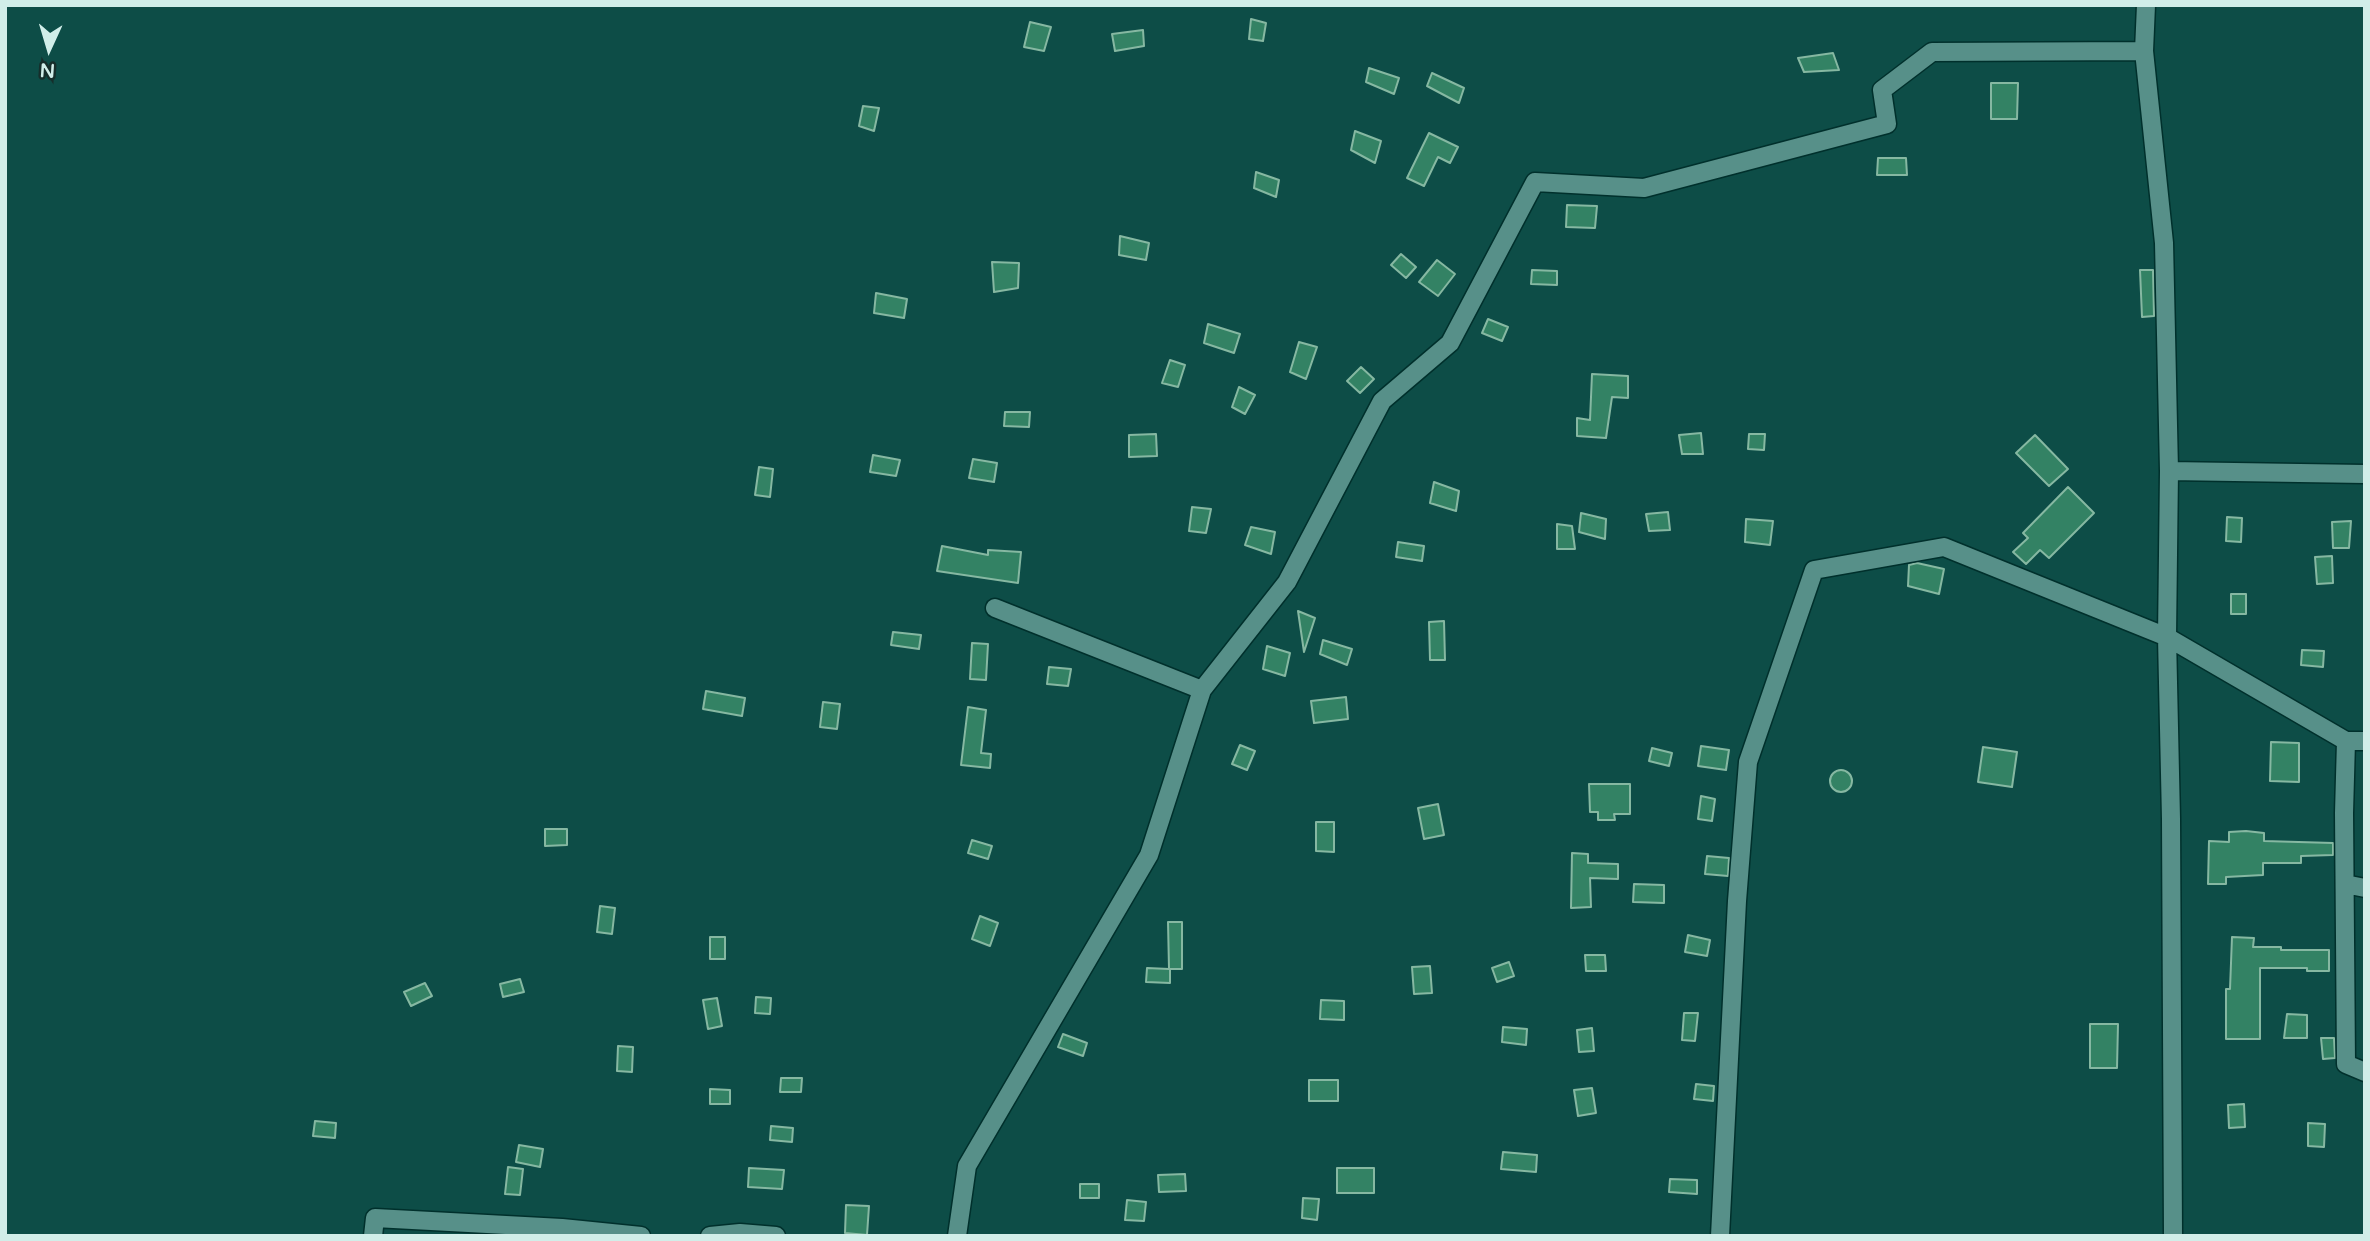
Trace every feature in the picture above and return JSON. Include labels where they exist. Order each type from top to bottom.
[{"type":"street","points":[[2146,5],[2144,51],[2164,243],[2169,471],[2167,637],[2171,819],[2173,1236]]},
{"type":"street","points":[[957,1236],[967,1166],[1149,855],[1202,690],[1287,582],[1382,401],[1450,343],[1535,182],[1644,188],[1887,124],[1882,90],[1933,52],[2144,51]]},
{"type":"street","points":[[2169,471],[2365,474]]},
{"type":"street","points":[[1720,1236],[1737,901],[1748,762],[1814,569],[1944,547],[2167,637],[2346,741],[2365,741]]},
{"type":"street","points":[[995,608],[1202,690]]},
{"type":"street","points":[[2346,741],[2346,1064],[2365,1072]]},
{"type":"street","points":[[2345,884],[2365,888]]},
{"type":"street","points":[[373,1236],[375,1219],[562,1228],[641,1236]]},
{"type":"street","points":[[710,1236],[740,1233],[776,1236]]},
{"type":"building","points":[[1251,19],[1266,23],[1263,41],[1249,39]]},
{"type":"building","points":[[1030,22],[1051,27],[1044,51],[1024,47]]},
{"type":"building","points":[[1143,30],[1144,46],[1115,51],[1112,34]]},
{"type":"building","points":[[1833,53],[1839,70],[1804,72],[1798,58]]},
{"type":"building","points":[[1369,68],[1399,78],[1394,94],[1366,82]]},
{"type":"building","points":[[1432,73],[1464,88],[1459,103],[1427,86]]},
{"type":"building","points":[[1991,83],[2018,83],[2017,119],[1991,119]]},
{"type":"building","points":[[863,106],[879,108],[874,131],[859,126]]},
{"type":"building","points":[[1355,131],[1381,141],[1375,163],[1351,150]]},
{"type":"building","points":[[1429,133],[1458,147],[1450,163],[1438,157],[1424,186],[1407,178]]},
{"type":"building","points":[[1878,158],[1906,158],[1907,175],[1877,175]]},
{"type":"building","points":[[1256,172],[1279,180],[1276,197],[1254,188]]},
{"type":"building","points":[[1567,205],[1597,206],[1595,228],[1566,227]]},
{"type":"building","points":[[1120,236],[1149,243],[1146,260],[1119,255]]},
{"type":"building","points":[[1401,254],[1416,267],[1406,278],[1391,265]]},
{"type":"building","points":[[1437,260],[1455,274],[1438,296],[1419,282]]},
{"type":"building","points":[[992,262],[1019,263],[1018,288],[994,292]]},
{"type":"building","points":[[1532,270],[1557,271],[1557,285],[1531,284]]},
{"type":"building","points":[[2140,270],[2153,270],[2154,316],[2142,317]]},
{"type":"building","points":[[876,293],[907,299],[904,318],[874,313]]},
{"type":"building","points":[[1488,319],[1508,327],[1502,341],[1482,333]]},
{"type":"building","points":[[1208,324],[1240,334],[1234,353],[1204,343]]},
{"type":"building","points":[[1299,342],[1317,347],[1306,379],[1290,372]]},
{"type":"building","points":[[1170,360],[1185,365],[1178,387],[1162,383]]},
{"type":"building","points":[[1361,367],[1374,379],[1360,393],[1347,381]]},
{"type":"building","points":[[1592,374],[1628,376],[1628,398],[1612,397],[1606,438],[1577,436],[1577,418],[1590,420]]},
{"type":"building","points":[[1239,387],[1255,395],[1245,414],[1232,407]]},
{"type":"building","points":[[1005,412],[1030,412],[1029,427],[1004,426]]},
{"type":"building","points":[[1701,433],[1703,454],[1682,454],[1679,435]]},
{"type":"building","points":[[1156,434],[1157,456],[1129,457],[1129,435]]},
{"type":"building","points":[[1749,434],[1765,434],[1764,450],[1748,449]]},
{"type":"building","points":[[2035,435],[2068,469],[2049,486],[2016,453]]},
{"type":"building","points":[[873,455],[900,460],[896,476],[870,472]]},
{"type":"building","points":[[973,459],[997,463],[994,482],[969,478]]},
{"type":"building","points":[[759,467],[773,469],[770,497],[755,495]]},
{"type":"building","points":[[1434,482],[1459,491],[1456,511],[1430,503]]},
{"type":"building","points":[[2068,487],[2094,513],[2049,558],[2040,550],[2026,564],[2013,552],[2028,538],[2023,533]]},
{"type":"building","points":[[1192,507],[1211,509],[1206,533],[1189,531]]},
{"type":"building","points":[[1668,512],[1670,530],[1649,531],[1646,514]]},
{"type":"building","points":[[1581,513],[1606,519],[1605,539],[1579,532]]},
{"type":"building","points":[[2227,517],[2242,518],[2241,542],[2226,541]]},
{"type":"building","points":[[1746,519],[1773,521],[1770,545],[1745,542]]},
{"type":"building","points":[[2351,521],[2349,548],[2333,548],[2332,522]]},
{"type":"building","points":[[1557,524],[1572,526],[1575,549],[1557,549]]},
{"type":"building","points":[[1251,527],[1275,532],[1271,554],[1245,545]]},
{"type":"building","points":[[1398,542],[1424,546],[1422,561],[1396,557]]},
{"type":"building","points":[[942,546],[988,555],[988,550],[1021,552],[1018,583],[937,571]]},
{"type":"building","points":[[2332,556],[2333,583],[2317,584],[2315,557]]},
{"type":"building","points":[[1917,563],[1944,569],[1939,594],[1908,586],[1909,565]]},
{"type":"building","points":[[2231,594],[2246,594],[2246,614],[2231,614]]},
{"type":"building","points":[[1298,611],[1315,618],[1304,652]]},
{"type":"building","points":[[1444,621],[1445,660],[1430,660],[1429,622]]},
{"type":"building","points":[[893,632],[921,635],[919,649],[891,645]]},
{"type":"building","points":[[1323,640],[1352,649],[1347,665],[1320,654]]},
{"type":"building","points":[[972,643],[988,644],[986,680],[970,679]]},
{"type":"building","points":[[1267,646],[1290,653],[1285,676],[1263,669]]},
{"type":"building","points":[[2302,650],[2324,651],[2323,667],[2301,665]]},
{"type":"building","points":[[1049,667],[1071,669],[1068,686],[1047,684]]},
{"type":"building","points":[[706,691],[745,698],[742,716],[703,709]]},
{"type":"building","points":[[1346,697],[1348,719],[1314,723],[1311,701]]},
{"type":"building","points":[[823,702],[840,704],[837,729],[820,727]]},
{"type":"building","points":[[968,707],[986,710],[981,753],[991,754],[990,768],[961,765]]},
{"type":"building","points":[[2271,742],[2299,743],[2299,782],[2270,781]]},
{"type":"building","points":[[1240,745],[1255,751],[1247,770],[1232,764]]},
{"type":"building","points":[[1701,746],[1729,750],[1726,770],[1698,766]]},
{"type":"building","points":[[1983,747],[2017,752],[2012,787],[1978,782]]},
{"type":"building","points":[[1652,748],[1672,753],[1669,766],[1649,761]]},
{"type":"building","points":[[1841,770],[1851,777],[1852,781],[1845,791],[1841,792],[1831,785],[1830,781],[1837,771]]},
{"type":"building","points":[[1589,784],[1630,784],[1630,814],[1614,814],[1615,820],[1598,820],[1598,812],[1590,812]]},
{"type":"building","points":[[1701,796],[1715,799],[1712,821],[1698,819]]},
{"type":"building","points":[[1438,804],[1444,835],[1424,839],[1418,808]]},
{"type":"building","points":[[1316,822],[1334,822],[1334,852],[1316,851]]},
{"type":"building","points":[[545,829],[567,829],[567,845],[545,846]]},
{"type":"building","points":[[2229,832],[2264,833],[2264,841],[2333,843],[2333,855],[2301,856],[2301,863],[2263,863],[2263,875],[2226,877],[2226,884],[2208,884],[2209,841],[2229,842]]},
{"type":"building","points":[[972,840],[992,846],[988,859],[968,853]]},
{"type":"building","points":[[1572,853],[1588,854],[1588,863],[1618,864],[1618,879],[1590,878],[1591,907],[1571,908]]},
{"type":"building","points":[[1707,856],[1729,858],[1728,876],[1705,874]]},
{"type":"building","points":[[1634,884],[1664,885],[1664,903],[1633,902]]},
{"type":"building","points":[[600,906],[615,908],[612,934],[597,932]]},
{"type":"building","points":[[980,916],[998,923],[990,946],[972,939]]},
{"type":"building","points":[[1168,922],[1182,922],[1182,969],[1170,969],[1170,983],[1146,982],[1147,968],[1169,969]]},
{"type":"building","points":[[1688,935],[1710,940],[1707,956],[1685,952]]},
{"type":"building","points":[[710,937],[725,937],[725,959],[710,959]]},
{"type":"building","points":[[2232,937],[2254,938],[2253,947],[2329,950],[2329,971],[2260,968],[2260,1039],[2226,1039],[2226,989],[2230,989]]},
{"type":"building","points":[[1585,955],[1605,955],[1606,971],[1586,971]]},
{"type":"building","points":[[1509,962],[1514,976],[1497,982],[1492,968]]},
{"type":"building","points":[[1430,966],[1432,993],[1414,994],[1412,967]]},
{"type":"building","points":[[520,979],[524,992],[503,997],[500,984]]},
{"type":"building","points":[[425,983],[432,996],[411,1006],[404,992]]},
{"type":"building","points":[[756,997],[771,998],[770,1014],[755,1013]]},
{"type":"building","points":[[717,998],[722,1026],[708,1029],[703,1000]]},
{"type":"building","points":[[1321,1000],[1344,1001],[1344,1020],[1320,1019]]},
{"type":"building","points":[[1684,1013],[1698,1013],[1695,1041],[1682,1040]]},
{"type":"building","points":[[2287,1014],[2307,1015],[2307,1038],[2284,1038]]},
{"type":"building","points":[[2090,1024],[2118,1024],[2117,1068],[2090,1068]]},
{"type":"building","points":[[1503,1027],[1527,1029],[1526,1045],[1502,1042]]},
{"type":"building","points":[[1592,1028],[1594,1051],[1579,1052],[1577,1030]]},
{"type":"building","points":[[1063,1034],[1087,1043],[1083,1056],[1058,1047]]},
{"type":"building","points":[[2321,1038],[2334,1038],[2335,1058],[2323,1059]]},
{"type":"building","points":[[618,1046],[633,1047],[632,1072],[617,1071]]},
{"type":"building","points":[[781,1078],[802,1078],[801,1092],[780,1092]]},
{"type":"building","points":[[1309,1080],[1338,1080],[1338,1101],[1309,1101]]},
{"type":"building","points":[[1696,1084],[1714,1086],[1713,1101],[1694,1099]]},
{"type":"building","points":[[1592,1088],[1596,1113],[1578,1116],[1574,1090]]},
{"type":"building","points":[[710,1089],[730,1090],[730,1104],[710,1104]]},
{"type":"building","points":[[2244,1104],[2245,1127],[2229,1128],[2228,1105]]},
{"type":"building","points":[[315,1121],[336,1123],[335,1138],[313,1136]]},
{"type":"building","points":[[2308,1123],[2325,1124],[2324,1147],[2308,1146]]},
{"type":"building","points":[[771,1126],[793,1128],[792,1142],[770,1140]]},
{"type":"building","points":[[519,1145],[543,1149],[540,1167],[516,1162]]},
{"type":"building","points":[[1503,1152],[1537,1155],[1536,1172],[1501,1169]]},
{"type":"building","points":[[508,1167],[523,1169],[520,1195],[505,1194]]},
{"type":"building","points":[[749,1168],[784,1170],[782,1189],[748,1187]]},
{"type":"building","points":[[1337,1168],[1374,1168],[1374,1193],[1337,1193]]},
{"type":"building","points":[[1185,1174],[1186,1191],[1159,1192],[1158,1175]]},
{"type":"building","points":[[1670,1179],[1697,1180],[1697,1194],[1669,1192]]},
{"type":"building","points":[[1080,1184],[1099,1184],[1099,1198],[1080,1198]]},
{"type":"building","points":[[1303,1198],[1319,1199],[1317,1220],[1302,1218]]},
{"type":"building","points":[[1127,1200],[1146,1202],[1144,1221],[1125,1220]]},
{"type":"building","points":[[846,1205],[869,1206],[867,1235],[845,1233]]}]
